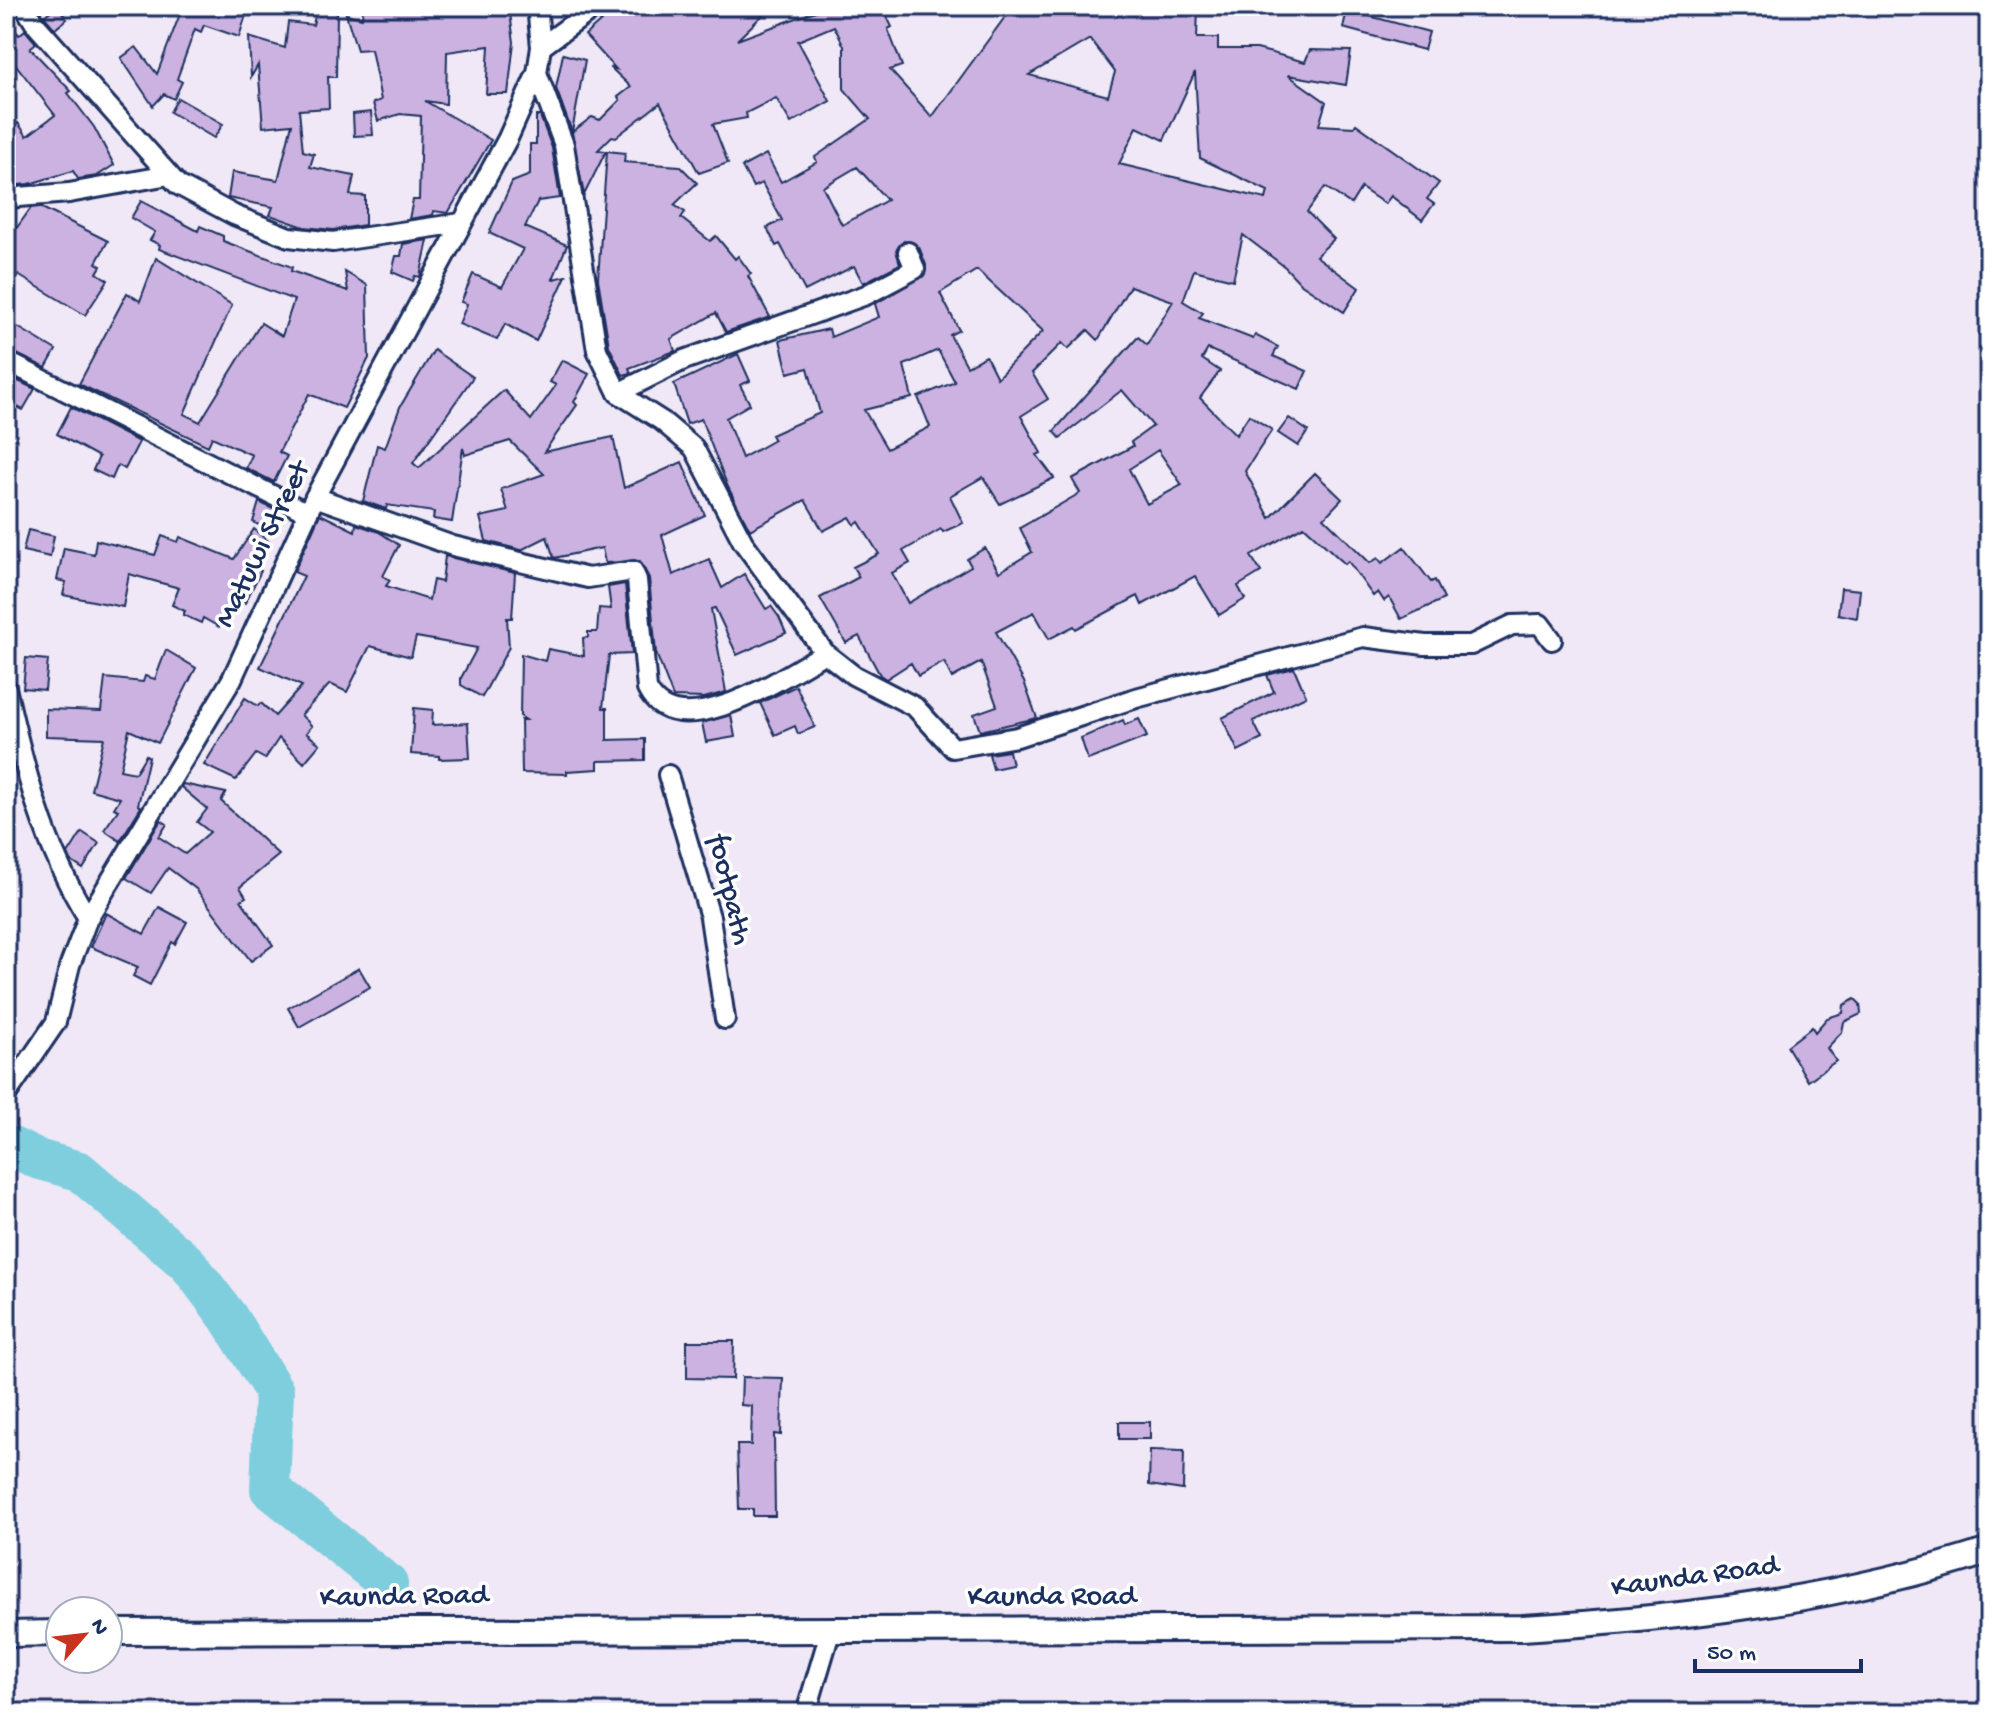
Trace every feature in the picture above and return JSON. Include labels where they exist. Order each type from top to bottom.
[{"type":"main road","name":"Kaunda Road","points":[[124,1632],[1457,1629],[1590,1624],[1719,1610],[1802,1595],[1989,1551]]},
{"type":"main road","points":[[6,1634],[44,1633]]},
{"type":"street","points":[[21,6],[178,185],[234,215],[308,241],[333,242],[461,223]]},
{"type":"street","name":"Matuwi Street","points":[[6,1095],[56,1022],[70,965],[88,918],[232,679],[312,505],[493,167],[537,73],[541,47],[537,6]]},
{"type":"street","points":[[541,47],[597,6]]},
{"type":"street","points":[[537,73],[557,134],[564,145],[597,350],[618,393],[662,421],[694,448],[743,542],[825,653],[853,675],[915,707],[953,748],[1017,737],[1136,698],[1363,637],[1425,645],[1471,645],[1512,625],[1540,624],[1552,640]]},
{"type":"street","points":[[6,198],[69,193],[169,175]]},
{"type":"street","points":[[618,393],[684,360],[866,295],[915,269],[908,252]]},
{"type":"street","points":[[6,361],[312,505],[453,546],[588,578],[633,571],[637,580],[647,689],[652,700],[674,712],[704,711],[748,696],[825,653]]},
{"type":"street","points":[[6,688],[24,767],[64,880],[88,918]]},
{"type":"street","name":"footpath","points":[[668,775],[710,917],[725,1019]]},
{"type":"street","points":[[806,1713],[831,1629]]},
{"type":"building","points":[[57,6],[67,19],[55,29],[44,16]]},
{"type":"building","points":[[183,6],[218,6],[246,15],[239,37],[204,25],[201,32],[195,29],[177,79],[182,82],[174,99],[164,94],[153,106],[121,58],[136,47],[157,74]]},
{"type":"building","points":[[363,6],[509,6],[514,42],[508,94],[486,94],[489,46],[447,52],[446,104],[425,101],[491,140],[448,213],[434,211],[433,215],[409,219],[413,200],[419,200],[421,116],[400,114],[378,121],[373,103],[381,100],[371,49],[357,50],[346,14],[362,18]]},
{"type":"building","points":[[618,6],[772,6],[737,40],[829,6],[882,6],[892,27],[888,29],[902,66],[890,70],[932,117],[1013,6],[1198,6],[1197,38],[1218,38],[1218,49],[1257,49],[1305,62],[1310,50],[1351,51],[1346,85],[1288,75],[1326,102],[1319,125],[1354,127],[1356,124],[1439,183],[1427,199],[1434,204],[1422,220],[1391,196],[1385,204],[1361,188],[1351,204],[1325,187],[1307,212],[1334,239],[1316,256],[1359,288],[1344,312],[1300,283],[1285,267],[1243,235],[1233,280],[1194,270],[1183,301],[1203,313],[1199,318],[1253,339],[1255,335],[1278,347],[1273,356],[1307,371],[1299,389],[1208,349],[1202,359],[1220,371],[1200,398],[1236,435],[1249,415],[1272,430],[1245,471],[1270,518],[1315,473],[1342,499],[1324,518],[1370,563],[1378,558],[1382,563],[1404,547],[1431,582],[1435,580],[1444,599],[1401,619],[1389,597],[1384,601],[1378,592],[1373,596],[1348,561],[1345,564],[1304,526],[1251,556],[1261,572],[1238,586],[1245,599],[1219,615],[1195,576],[1142,605],[1138,596],[1076,629],[1074,626],[1049,639],[1034,612],[996,632],[1024,682],[1037,718],[980,731],[974,714],[997,706],[981,662],[952,678],[944,662],[918,676],[911,663],[886,679],[880,675],[859,636],[846,643],[820,598],[859,577],[853,567],[879,554],[859,522],[855,525],[850,517],[823,531],[805,500],[750,530],[728,487],[701,419],[687,424],[674,384],[738,354],[750,381],[740,385],[750,404],[726,418],[742,458],[774,440],[771,435],[820,413],[808,368],[788,373],[780,340],[829,329],[831,337],[879,317],[875,304],[925,275],[926,265],[919,247],[904,241],[896,250],[900,264],[863,283],[854,266],[805,291],[780,244],[776,246],[767,228],[782,220],[762,183],[753,187],[742,167],[766,154],[781,182],[817,162],[815,157],[870,119],[844,89],[844,46],[834,26],[798,41],[830,101],[791,123],[776,98],[746,113],[747,118],[713,124],[728,163],[699,173],[660,103],[616,137],[612,136],[598,150],[606,151],[584,195],[572,132],[592,117],[600,120],[620,100],[618,97],[631,87],[610,67],[616,69],[585,35]],"holes":[[[1090,39],[1115,72],[1108,96],[1029,75]],[[1195,72],[1200,158],[1268,191],[1266,199],[1119,164],[1137,127],[1164,140]],[[857,167],[887,200],[842,225],[823,187]],[[977,270],[1043,331],[997,378],[986,356],[967,366],[950,335],[959,330],[940,293]],[[1130,286],[1173,301],[1147,345],[1138,337],[1054,431],[1060,438],[1122,390],[1153,426],[1131,442],[1133,446],[1072,479],[1080,493],[1020,528],[1032,552],[999,572],[985,548],[967,559],[971,566],[908,603],[892,573],[910,563],[903,551],[941,529],[943,532],[963,523],[950,496],[983,477],[1000,504],[1054,478],[1037,455],[1041,453],[1021,416],[1048,399],[1032,373],[1062,343],[1068,349],[1088,330],[1098,340]],[[938,350],[955,382],[918,397],[930,427],[887,449],[864,410],[912,398],[904,365]],[[1158,450],[1182,485],[1147,504],[1129,469]]]},
{"type":"building","points":[[317,7],[337,12],[336,77],[328,77],[329,108],[299,110],[303,151],[314,154],[310,167],[354,176],[350,195],[365,196],[365,225],[333,230],[304,227],[270,215],[273,207],[228,198],[232,172],[278,180],[292,124],[263,127],[258,65],[251,77],[249,37],[285,48],[288,22],[313,25]]},
{"type":"building","points":[[1347,10],[1429,32],[1424,50],[1343,28]]},
{"type":"building","points":[[6,19],[19,35],[25,30],[36,43],[30,48],[71,91],[68,93],[94,127],[114,165],[97,176],[78,179],[73,171],[29,184],[6,186],[6,132],[18,123],[27,136],[55,115],[6,52]]},
{"type":"building","points":[[563,54],[585,60],[572,132],[556,88]]},
{"type":"building","points":[[178,98],[223,124],[214,138],[170,112]]},
{"type":"building","points":[[371,112],[373,135],[354,136],[353,114]]},
{"type":"building","points":[[536,116],[540,116],[552,148],[560,198],[538,201],[525,227],[567,245],[553,279],[566,276],[536,341],[505,324],[497,340],[459,324],[467,304],[461,302],[473,274],[502,287],[523,249],[489,233],[512,182],[530,175],[530,144],[536,144]]},
{"type":"building","points":[[607,151],[625,153],[624,162],[680,166],[697,183],[674,205],[685,212],[681,218],[710,241],[716,236],[735,259],[738,256],[751,274],[748,276],[770,317],[726,332],[716,313],[671,339],[675,351],[629,368],[631,373],[623,375],[609,346],[598,279]]},
{"type":"building","points":[[141,201],[198,231],[200,226],[223,236],[223,241],[292,267],[291,271],[348,291],[345,272],[367,285],[369,358],[344,408],[309,394],[279,452],[287,456],[274,482],[246,468],[252,455],[212,437],[208,446],[79,384],[127,293],[140,301],[156,258],[232,305],[184,414],[200,422],[261,323],[282,336],[294,300],[159,249],[160,245],[150,240],[155,232],[131,218]]},
{"type":"building","points":[[40,207],[108,241],[96,263],[101,266],[97,273],[108,280],[85,315],[18,275],[6,294],[6,233],[11,236],[31,208]]},
{"type":"building","points":[[428,240],[420,277],[415,276],[413,281],[392,272],[396,256],[401,256],[403,244]]},
{"type":"building","points":[[6,320],[56,350],[46,368],[6,349]]},
{"type":"building","points":[[434,350],[473,377],[413,463],[419,468],[504,390],[531,420],[556,385],[550,382],[562,360],[589,374],[574,402],[577,405],[544,452],[613,437],[624,488],[682,462],[705,515],[662,535],[673,575],[709,559],[722,588],[744,574],[766,609],[771,606],[779,617],[786,633],[737,655],[715,608],[711,609],[726,692],[704,698],[673,697],[656,653],[649,578],[640,561],[605,563],[602,548],[554,558],[547,537],[521,550],[486,541],[480,517],[508,511],[501,489],[544,474],[510,441],[465,455],[463,448],[452,522],[433,519],[434,512],[387,505],[386,509],[363,501],[377,445],[385,448],[400,407]]},
{"type":"building","points":[[16,380],[35,389],[23,410],[6,401]]},
{"type":"building","points":[[71,407],[139,442],[125,469],[118,465],[112,479],[93,470],[99,457],[57,434]]},
{"type":"building","points":[[1289,418],[1308,431],[1298,446],[1278,433]]},
{"type":"building","points":[[259,502],[279,512],[270,531],[253,522]]},
{"type":"building","points":[[320,514],[355,531],[356,524],[379,532],[399,545],[383,576],[390,580],[386,586],[429,600],[433,580],[442,582],[445,556],[515,573],[512,618],[507,618],[509,647],[482,697],[461,685],[461,678],[477,648],[416,637],[411,657],[370,646],[347,692],[330,684],[301,715],[312,726],[306,733],[320,744],[304,763],[279,738],[265,759],[256,754],[236,780],[204,765],[245,698],[258,706],[261,703],[275,716],[302,686],[260,667],[304,576],[294,572]]},
{"type":"building","points":[[254,529],[268,541],[250,565],[261,571],[245,603],[235,598],[219,627],[203,618],[201,623],[183,615],[185,611],[172,605],[179,588],[129,574],[123,607],[63,595],[66,582],[57,580],[64,548],[94,554],[96,540],[155,555],[162,536],[178,542],[180,537],[234,559]]},
{"type":"building","points":[[28,530],[54,536],[50,557],[23,551]]},
{"type":"building","points":[[625,584],[632,654],[609,655],[603,708],[607,708],[607,740],[645,739],[645,760],[598,761],[598,769],[567,771],[567,774],[522,773],[521,720],[526,720],[520,716],[521,654],[545,661],[548,649],[584,656],[583,638],[588,637],[588,632],[597,632],[599,608],[611,609],[608,587]]},
{"type":"building","points":[[1841,588],[1860,590],[1857,618],[1838,614]]},
{"type":"building","points":[[166,650],[196,668],[158,743],[129,730],[120,770],[135,773],[146,755],[149,757],[138,805],[141,807],[120,841],[104,830],[118,810],[114,808],[120,798],[91,790],[104,738],[46,736],[46,709],[101,711],[105,678],[143,682],[145,676],[155,679]]},
{"type":"building","points":[[26,658],[48,660],[45,690],[23,688]]},
{"type":"building","points":[[1294,668],[1306,696],[1253,721],[1262,739],[1238,751],[1222,718],[1274,692],[1267,675]]},
{"type":"building","points":[[796,686],[815,727],[798,734],[795,726],[775,735],[760,703]]},
{"type":"building","points":[[414,708],[433,710],[432,725],[468,723],[470,758],[439,759],[439,756],[411,754]]},
{"type":"building","points":[[731,715],[735,737],[706,742],[702,723]]},
{"type":"building","points":[[1139,719],[1147,737],[1088,760],[1081,738],[1123,720],[1125,725]]},
{"type":"building","points":[[1009,751],[1012,765],[993,769],[989,754]]},
{"type":"building","points":[[183,784],[226,793],[221,801],[279,855],[240,887],[246,897],[241,900],[273,945],[251,961],[196,889],[168,868],[151,893],[126,878],[161,820],[167,824],[159,837],[185,854],[210,832],[197,822],[207,809],[181,787]]},
{"type":"building","points":[[82,832],[99,843],[83,869],[71,861],[68,854]]},
{"type":"building","points":[[159,907],[187,922],[175,944],[172,942],[150,985],[133,976],[138,967],[91,947],[106,913],[144,934]]},
{"type":"building","points":[[359,968],[370,987],[299,1027],[288,1008]]},
{"type":"building","points":[[1855,999],[1860,1004],[1861,1014],[1844,1022],[1842,1032],[1827,1048],[1836,1061],[1808,1081],[1787,1046],[1812,1027],[1815,1032],[1827,1018],[1843,1013],[1844,1005]]},
{"type":"building","points":[[687,1341],[734,1341],[733,1379],[687,1378]]},
{"type":"building","points":[[742,1377],[783,1378],[781,1435],[774,1434],[775,1516],[753,1516],[753,1509],[739,1509],[737,1445],[751,1445],[752,1406],[741,1405]]},
{"type":"building","points":[[1119,1422],[1150,1422],[1150,1439],[1119,1439]]},
{"type":"building","points":[[1150,1450],[1184,1451],[1183,1490],[1149,1485]]},
{"type":"waterway","points":[[6,1144],[37,1159],[79,1171],[188,1264],[228,1317],[274,1391],[270,1489],[388,1584]]}]
